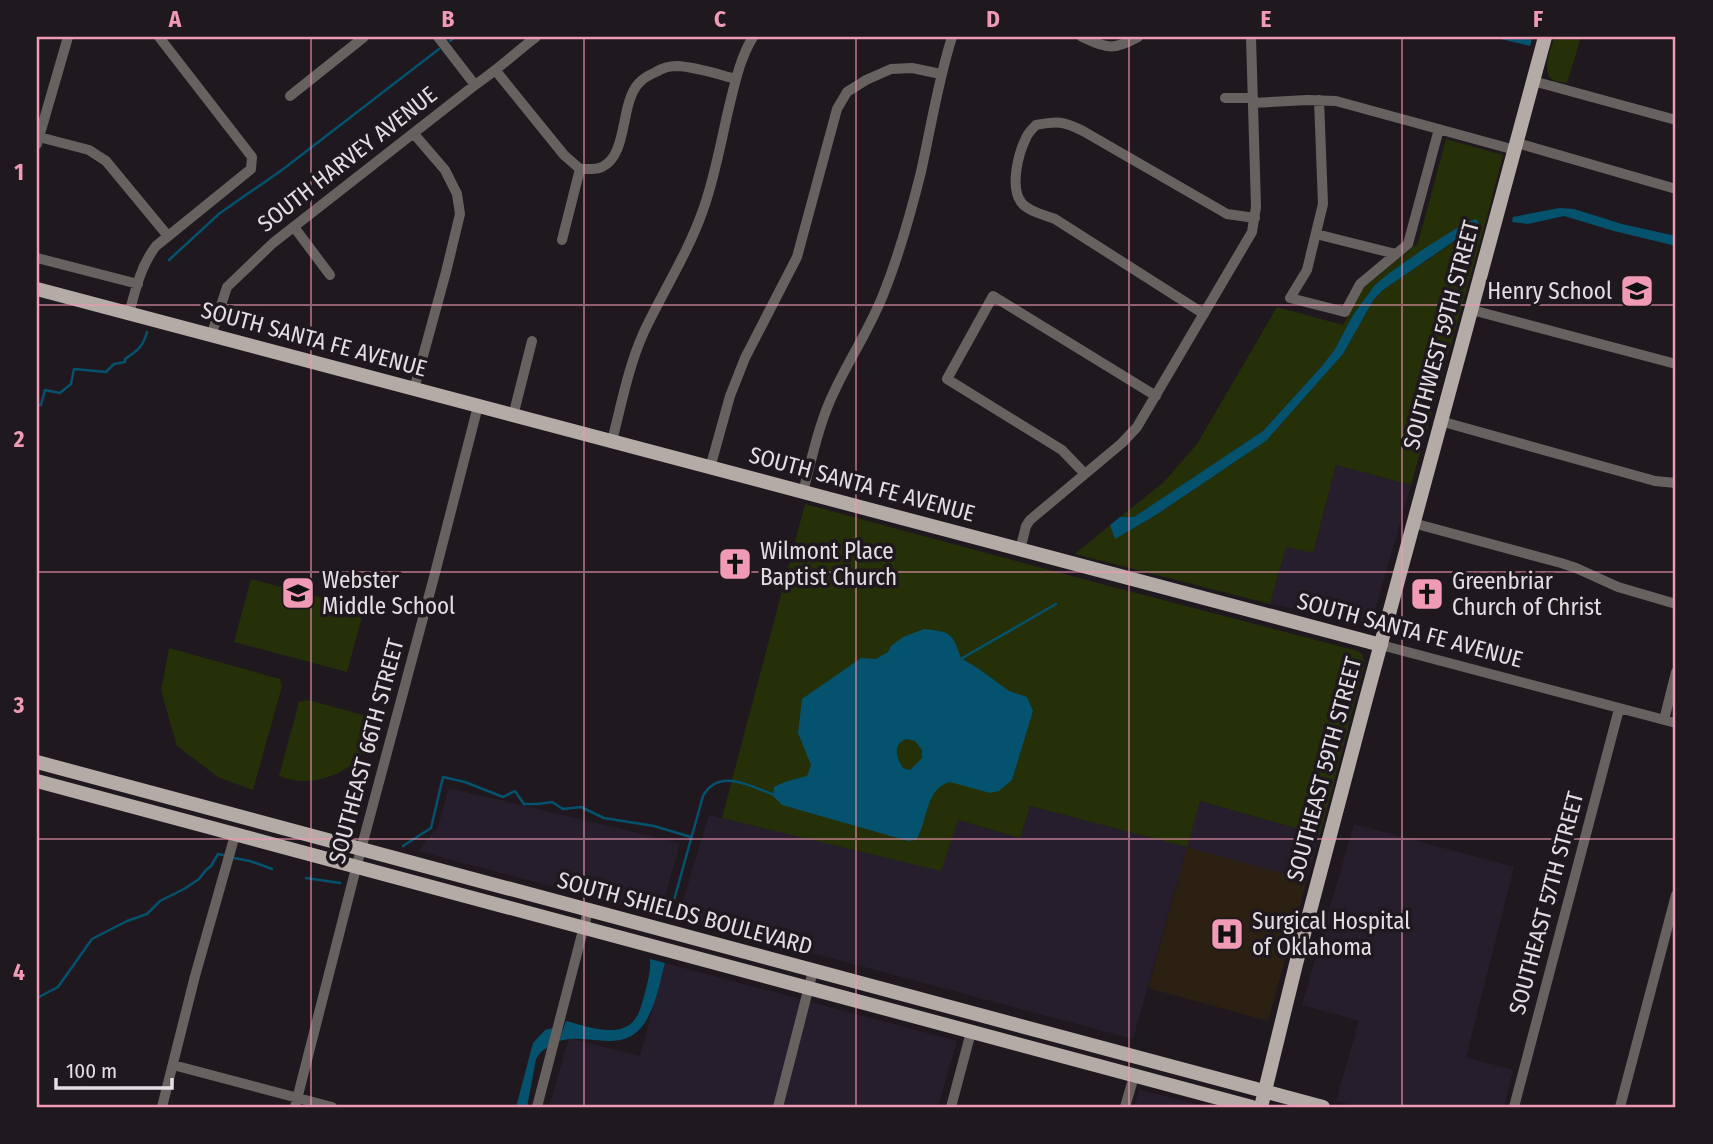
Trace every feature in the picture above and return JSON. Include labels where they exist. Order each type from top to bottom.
[{"type":"main road","name":"SOUTHWEST 59TH STREET","points":[[1381,645],[1545,37]]},
{"type":"main road","name":"SOUTH SANTA FE AVENUE","points":[[37,289],[1381,645]]},
{"type":"main road","name":"SOUTHEAST 59TH STREET","points":[[1261,1107],[1381,645]]},
{"type":"main road","name":"SOUTH SHIELDS BOULEVARD","points":[[37,762],[1323,1107]]},
{"type":"main road","name":"SOUTH SHIELDS BOULEVARD","points":[[37,781],[1252,1107]]},
{"type":"main road","points":[[1032,1049],[1037,1031]]},
{"type":"street","points":[[68,37],[38,140],[89,150],[106,161],[168,236]]},
{"type":"street","points":[[129,314],[148,256],[156,246],[250,169],[252,157],[159,37]]},
{"type":"street","points":[[290,96],[365,37]]},
{"type":"street","points":[[438,37],[475,85]]},
{"type":"street","name":"SOUTH HARVEY AVENUE","points":[[211,336],[228,287],[273,243],[496,71],[536,37]]},
{"type":"street","points":[[612,441],[642,336],[704,209],[736,79],[753,37]]},
{"type":"street","points":[[803,492],[821,421],[886,290],[921,172],[941,74],[952,37]]},
{"type":"street","points":[[1082,37],[1101,45],[1119,47],[1138,37]]},
{"type":"street","points":[[1020,550],[1030,520],[1130,436],[1144,417],[1248,240],[1255,218],[1251,37]]},
{"type":"street","points":[[496,71],[564,155],[580,169],[601,168],[612,160],[617,151],[630,99],[636,85],[647,76],[662,68],[674,66],[736,79]]},
{"type":"street","points":[[710,468],[730,396],[745,358],[797,257],[837,109],[842,100],[847,92],[891,69],[912,68],[941,74]]},
{"type":"street","points":[[1534,81],[1676,120]]},
{"type":"street","points":[[1224,98],[1252,101],[1336,101],[1676,189]]},
{"type":"street","points":[[1319,100],[1323,204],[1307,270],[1290,298],[1345,312],[1360,284],[1408,244],[1439,129]]},
{"type":"street","points":[[1204,314],[1055,219],[1022,204],[1015,189],[1026,136],[1036,125],[1065,122],[1227,214],[1255,218]]},
{"type":"street","points":[[414,134],[445,170],[457,194],[460,214],[414,389]]},
{"type":"street","points":[[562,240],[580,169]]},
{"type":"street","points":[[294,227],[330,275]]},
{"type":"street","points":[[1316,234],[1396,254]]},
{"type":"street","points":[[37,258],[138,284]]},
{"type":"street","points":[[1085,474],[1062,450],[947,379],[993,296],[1156,396]]},
{"type":"street","points":[[1472,310],[1676,364]]},
{"type":"street","points":[[513,415],[532,341]]},
{"type":"street","name":"SOUTHEAST 66TH STREET","points":[[297,1102],[478,406]]},
{"type":"street","points":[[1440,421],[1655,481],[1676,483]]},
{"type":"street","points":[[1413,523],[1554,561],[1618,587],[1676,604]]},
{"type":"street","name":"SOUTH SANTA FE AVENUE","points":[[1381,645],[1676,723]]},
{"type":"street","points":[[1664,720],[1676,672]]},
{"type":"street","name":"SOUTHEAST 57TH STREET","points":[[1514,1107],[1619,709]]},
{"type":"street","points":[[162,1107],[235,835]]},
{"type":"street","points":[[1620,1107],[1676,895]]},
{"type":"street","points":[[537,1107],[588,911]]},
{"type":"street","points":[[778,1107],[813,971]]},
{"type":"street","points":[[951,1107],[971,1032]]},
{"type":"street","points":[[173,1065],[297,1102],[332,1107]]},
{"type":"street","points":[[1125,1107],[1133,1076]]},
{"type":"shaded area","points":[[1336,465],[1411,485],[1373,617],[1363,622],[1270,604],[1286,546],[1313,553]]},
{"type":"shaded area","points":[[449,788],[680,843],[660,915],[418,851],[438,827]]},
{"type":"shaded area","points":[[1199,801],[1320,835],[1307,880],[1187,847]]},
{"type":"shaded area","points":[[1030,806],[1187,847],[1133,1039],[678,917],[709,815],[941,870],[958,820],[1020,838]]},
{"type":"shaded area","points":[[1354,824],[1514,867],[1466,1057],[1513,1070],[1504,1107],[1361,1107],[1336,1101],[1359,1021],[1302,1005]]},
{"type":"shaded area","name":"Surgical Hospital of Oklahoma","points":[[1187,847],[1307,880],[1268,1021],[1148,988]]},
{"type":"shaded area","points":[[665,963],[957,1041],[938,1107],[549,1107],[569,1038],[640,1056]]},
{"type":"shaded area","points":[[1139,1090],[1210,1107],[1134,1107]]},
{"type":"green space","points":[[1555,37],[1581,37],[1567,83],[1555,81],[1548,73],[1549,54]]},
{"type":"green space","points":[[1446,139],[1503,155],[1411,485],[1336,465],[1313,553],[1286,547],[1270,604],[1075,554],[1110,525],[1116,538],[1156,515],[1266,441],[1343,354],[1374,299],[1383,290],[1479,225],[1388,274],[1353,315],[1335,349],[1322,366],[1263,431],[1134,518],[1120,517],[1163,483],[1197,444],[1277,307],[1343,325],[1363,288],[1418,243]]},
{"type":"green space","points":[[805,504],[1358,651],[1365,663],[1320,835],[1200,801],[1187,847],[1030,806],[1020,838],[958,820],[941,871],[722,818]]},
{"type":"green space","points":[[251,579],[364,609],[347,672],[234,642]]},
{"type":"green space","points":[[169,648],[280,679],[282,686],[253,790],[218,777],[177,746],[161,691]]},
{"type":"green space","points":[[308,700],[378,719],[373,735],[359,758],[333,775],[312,781],[279,776],[299,702]]},
{"type":"water","points":[[1492,37],[1524,37],[1532,39],[1530,46]]},
{"type":"water","points":[[1559,208],[1574,209],[1622,224],[1676,236],[1676,246],[1564,216],[1528,224],[1512,222],[1513,217]]},
{"type":"water","points":[[1476,219],[1479,224],[1374,299],[1343,354],[1266,441],[1156,515],[1115,539],[1110,525],[1120,517],[1134,517],[1263,431],[1322,366],[1375,285],[1425,248]]},
{"type":"water","points":[[924,629],[945,633],[952,638],[961,658],[1009,691],[1027,697],[1033,711],[1012,780],[999,791],[990,793],[950,782],[942,785],[931,798],[916,840],[908,841],[782,805],[773,796],[774,787],[807,776],[811,765],[798,733],[802,699],[861,658],[876,659],[888,652],[891,646],[903,637]],"holes":[[[907,739],[915,741],[922,750],[922,758],[910,770],[903,768],[897,755],[897,747]]]},
{"type":"water","points":[[650,959],[665,963],[652,1009],[640,1029],[620,1040],[559,1041],[566,1021],[596,1029],[617,1030],[633,1021],[644,997]]},
{"type":"water","points":[[553,1028],[549,1046],[536,1059],[527,1107],[516,1107],[533,1043],[545,1030]]},
{"type":"waterway","points":[[450,41],[455,37]]},
{"type":"waterway","points":[[169,260],[220,213],[282,170],[439,49]]},
{"type":"waterway","points":[[37,405],[41,405],[45,390],[60,393],[71,384],[74,369],[106,372],[114,364],[125,362],[141,345],[147,332]]},
{"type":"waterway","points":[[959,660],[1056,604]]},
{"type":"waterway","points":[[403,846],[431,828],[443,777],[465,782],[503,797],[515,791],[524,804],[552,802],[563,809],[581,807],[604,818],[654,826],[691,837]]},
{"type":"waterway","points":[[669,918],[703,796],[710,787],[718,782],[736,782],[775,795]]},
{"type":"waterway","points":[[37,998],[58,987],[92,939],[147,914],[160,901],[199,879],[218,854],[223,855]]},
{"type":"waterway","points":[[234,858],[272,869]]},
{"type":"waterway","points":[[306,878],[340,883]]},
{"type":"place","name":"Henry School","points":[[1637,291]]},
{"type":"place","name":"Wilmont Place Baptist Church","points":[[735,564]]},
{"type":"place","name":"Webster Middle School","points":[[298,593]]},
{"type":"place","name":"Greenbriar Church of Christ","points":[[1427,594]]},
{"type":"place","name":"Surgical Hospital of Oklahoma","points":[[1227,934]]}]
